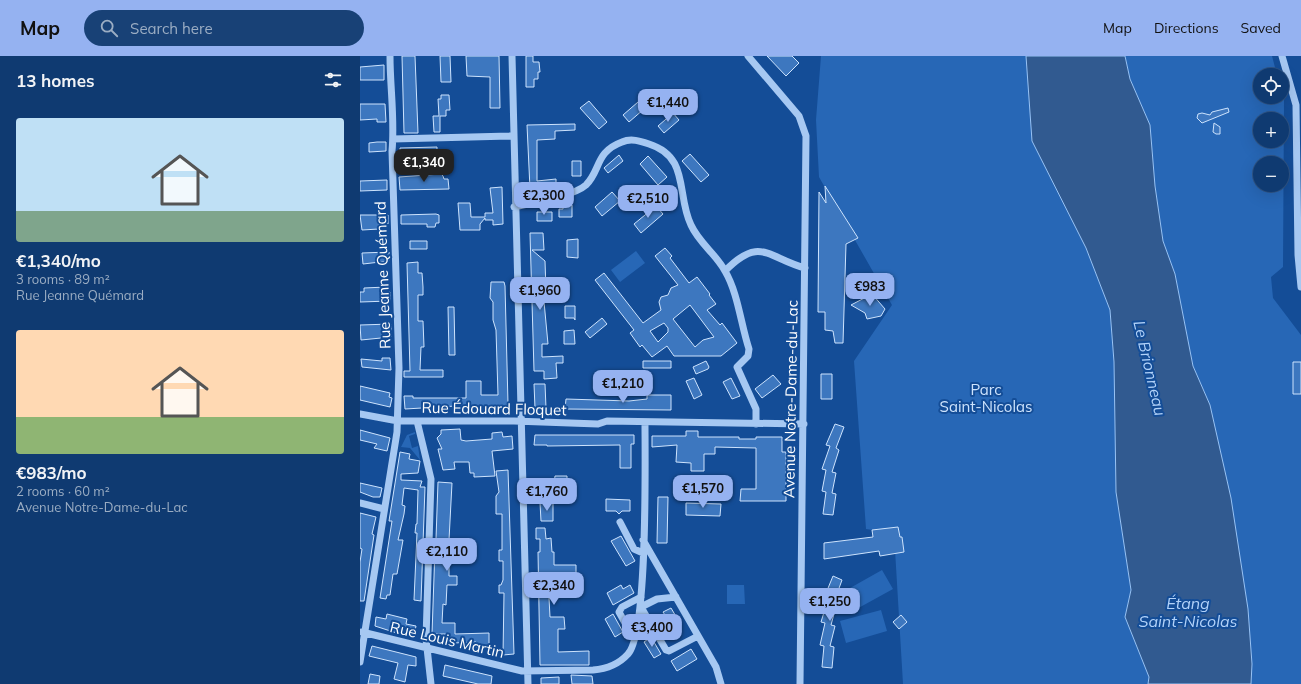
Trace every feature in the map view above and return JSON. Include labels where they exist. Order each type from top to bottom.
[{"type":"street","name":"Rue Jeanne Quémard","points":[[360,662],[362,632],[398,422],[399,368],[390,56]]},
{"type":"street","points":[[512,56],[514,207],[518,260],[528,684]]},
{"type":"street","name":"Avenue Notre-Dame-du-Lac","points":[[748,56],[799,116],[806,136],[800,684]]},
{"type":"street","points":[[1282,56],[1298,105],[1298,255],[1301,287]]},
{"type":"street","points":[[393,139],[513,136]]},
{"type":"street","points":[[514,207],[580,189],[591,179],[606,151],[623,141],[634,140],[644,142],[657,147],[671,159],[681,180],[685,206],[690,223],[698,238],[725,271],[749,349],[748,356],[736,367],[756,409],[756,424]]},
{"type":"street","points":[[725,271],[741,256],[751,252],[762,251],[805,268]]},
{"type":"street","name":"Rue Édouard Floquet","points":[[360,414],[398,422],[521,422],[598,424],[607,421],[645,423],[804,424]]},
{"type":"street","points":[[417,421],[431,479],[427,649],[431,684]]},
{"type":"street","name":"Rue Louis Martin","points":[[362,632],[427,649],[528,671],[593,670],[611,666],[629,654],[637,635],[641,607],[645,423]]},
{"type":"street","points":[[360,503],[384,509]]},
{"type":"street","points":[[620,522],[634,549],[643,553]]},
{"type":"street","points":[[643,540],[716,667],[721,684]]},
{"type":"street","points":[[637,635],[629,630],[619,612],[622,607],[641,596]]},
{"type":"street","points":[[676,597],[657,599],[641,607],[666,650],[669,651],[698,636]]},
{"type":"green space","name":"Parc Saint-Nicolas","points":[[821,56],[1026,56],[1029,84],[1086,248],[1110,310],[1114,362],[1116,492],[1131,590],[1125,617],[1149,677],[1148,684],[903,684],[894,533],[866,529],[854,361],[892,305],[819,177],[816,120]]},
{"type":"green space","points":[[1125,56],[1272,56],[1275,68],[1253,68],[1253,104],[1284,104],[1284,112],[1253,112],[1253,148],[1284,148],[1284,156],[1253,156],[1253,192],[1283,192],[1283,267],[1271,277],[1273,298],[1301,335],[1301,362],[1293,362],[1293,394],[1301,394],[1301,684],[1251,684],[1252,664],[1248,609],[1210,405],[1193,366],[1175,274],[1163,241],[1155,186],[1150,125],[1130,79]]},
{"type":"green space","points":[[636,251],[645,263],[620,282],[611,270]]},
{"type":"green space","points":[[415,432],[415,434],[409,436],[412,448],[418,446],[420,460],[410,448],[401,447],[407,435]]},
{"type":"green space","points":[[882,570],[893,589],[853,611],[843,592]]},
{"type":"green space","points":[[727,585],[744,585],[745,604],[727,604]]},
{"type":"green space","points":[[881,610],[887,631],[846,643],[840,621]]},
{"type":"water","name":"Étang Saint-Nicolas","points":[[1026,56],[1125,56],[1130,79],[1150,125],[1155,186],[1163,241],[1175,274],[1193,366],[1210,405],[1231,498],[1248,609],[1252,664],[1251,684],[1148,684],[1149,677],[1125,617],[1131,590],[1116,492],[1114,362],[1110,310],[1086,248],[1032,141]]},
{"type":"building","points":[[402,56],[415,56],[418,133],[404,133]]},
{"type":"building","points":[[440,56],[450,56],[451,82],[441,82]]},
{"type":"building","points":[[466,56],[499,56],[500,108],[490,108],[490,77],[467,76]]},
{"type":"building","points":[[526,56],[533,56],[533,62],[539,62],[540,72],[538,72],[538,79],[534,79],[534,87],[526,87]]},
{"type":"building","points":[[767,56],[792,56],[799,63],[786,76]]},
{"type":"building","points":[[384,65],[384,80],[360,80],[360,67]]},
{"type":"building","points":[[441,95],[449,95],[450,110],[446,110],[446,116],[440,116],[440,132],[434,132],[433,116],[439,116],[438,99],[441,99]]},
{"type":"building","points":[[589,101],[607,122],[599,129],[580,108]]},
{"type":"building","points":[[638,102],[644,109],[629,122],[623,115]]},
{"type":"building","points":[[360,104],[385,104],[386,122],[377,122],[377,119],[360,120]]},
{"type":"building","points":[[1228,108],[1229,112],[1202,123],[1197,118],[1198,114],[1202,113],[1210,115],[1212,112]]},
{"type":"building","points":[[673,113],[679,120],[664,133],[658,126]]},
{"type":"building","points":[[1214,123],[1220,127],[1220,134],[1213,132]]},
{"type":"building","points":[[575,124],[575,130],[555,131],[555,139],[537,140],[537,181],[556,179],[556,188],[530,189],[527,125]]},
{"type":"building","points":[[386,142],[386,151],[369,152],[369,143]]},
{"type":"building","points":[[437,147],[437,153],[400,154],[400,148]]},
{"type":"building","points":[[690,154],[709,175],[701,182],[682,161]]},
{"type":"building","points":[[619,155],[623,161],[608,173],[604,168]]},
{"type":"building","points":[[648,156],[667,177],[658,185],[640,164]]},
{"type":"building","points":[[572,161],[581,161],[581,176],[572,176]]},
{"type":"building","points":[[441,174],[444,179],[448,179],[449,189],[400,190],[399,177]]},
{"type":"building","points":[[387,180],[387,190],[360,191],[360,181]]},
{"type":"building","points":[[825,186],[858,238],[846,244],[843,343],[835,343],[833,331],[825,330],[825,312],[818,312],[819,192],[826,203]]},
{"type":"building","points":[[502,187],[503,224],[493,225],[493,220],[485,220],[485,218],[480,224],[480,230],[460,230],[458,203],[470,203],[471,217],[485,217],[485,213],[493,213],[490,188]]},
{"type":"building","points":[[612,192],[620,201],[602,216],[595,207]]},
{"type":"building","points":[[563,205],[572,205],[572,217],[559,217],[559,209],[563,209]]},
{"type":"building","points":[[656,206],[663,214],[641,233],[634,224]]},
{"type":"building","points":[[537,212],[552,212],[552,221],[537,221]]},
{"type":"building","points":[[360,215],[388,215],[388,224],[379,224],[379,229],[362,230]]},
{"type":"building","points":[[401,215],[439,215],[439,223],[436,223],[435,227],[427,227],[427,224],[401,224]]},
{"type":"building","points":[[530,233],[543,233],[544,250],[532,250],[545,261],[546,291],[543,291],[548,344],[542,344],[542,357],[563,356],[563,363],[556,363],[557,378],[544,379],[544,371],[534,371]]},
{"type":"building","points":[[578,239],[578,258],[567,257],[567,240]]},
{"type":"building","points":[[410,241],[427,241],[427,249],[410,249]]},
{"type":"building","points":[[665,248],[672,256],[670,258],[689,283],[697,277],[710,294],[709,295],[716,304],[707,310],[720,325],[722,323],[737,343],[721,356],[674,356],[667,346],[652,357],[642,345],[640,347],[630,333],[634,330],[595,280],[604,273],[643,323],[661,310],[659,302],[661,297],[668,295],[671,288],[678,285],[655,256]],"holes":[[[690,305],[714,337],[703,340],[695,347],[673,319]],[[664,323],[668,328],[668,332],[658,342],[650,331]]]},
{"type":"building","points":[[389,252],[389,261],[363,264],[362,253]]},
{"type":"building","points":[[418,262],[418,273],[422,273],[423,287],[423,295],[418,295],[418,321],[423,321],[424,347],[421,347],[420,370],[443,370],[443,377],[404,377],[404,371],[410,371],[407,263]]},
{"type":"building","points":[[491,282],[504,282],[505,286],[508,404],[503,408],[456,406],[405,409],[404,396],[413,396],[413,398],[466,398],[466,381],[481,381],[481,395],[498,395],[496,330],[493,320],[493,302],[490,298]]},
{"type":"building","points":[[386,287],[386,292],[390,292],[390,301],[360,302],[360,292],[364,292],[364,288]]},
{"type":"building","points":[[872,294],[885,309],[881,316],[867,319],[865,313],[851,305]]},
{"type":"building","points":[[565,306],[575,306],[575,320],[574,318],[565,318]]},
{"type":"building","points":[[448,307],[454,307],[455,355],[449,355]]},
{"type":"building","points":[[602,318],[607,324],[590,338],[585,332]]},
{"type":"building","points":[[391,324],[391,337],[361,340],[360,325]]},
{"type":"building","points":[[574,330],[575,344],[564,344],[564,331]]},
{"type":"building","points":[[382,358],[390,358],[391,370],[362,367],[361,359],[382,361]]},
{"type":"building","points":[[643,361],[671,361],[671,368],[643,368]]},
{"type":"building","points":[[706,361],[709,367],[708,369],[696,374],[693,367]]},
{"type":"building","points":[[1293,362],[1301,362],[1301,394],[1293,394]]},
{"type":"building","points":[[821,374],[832,374],[832,399],[821,399]]},
{"type":"building","points":[[773,375],[781,384],[762,398],[755,389]]},
{"type":"building","points":[[694,378],[702,395],[694,399],[686,381]]},
{"type":"building","points":[[731,378],[740,396],[732,399],[723,382]]},
{"type":"building","points":[[534,384],[545,384],[546,408],[535,408]]},
{"type":"building","points":[[360,386],[390,393],[389,397],[392,398],[390,407],[360,400]]},
{"type":"building","points":[[647,395],[671,395],[671,410],[565,409],[566,399],[629,401],[647,399]]},
{"type":"building","points":[[835,424],[844,427],[836,448],[839,450],[832,472],[836,473],[832,493],[836,494],[833,515],[823,514],[826,492],[822,491],[826,470],[822,469],[830,446],[826,445]]},
{"type":"building","points":[[460,429],[461,440],[466,441],[492,439],[492,433],[502,432],[503,437],[512,436],[513,449],[492,451],[495,476],[474,477],[474,473],[470,473],[469,462],[454,462],[455,469],[443,470],[438,449],[442,449],[437,438],[441,434],[441,430]]},
{"type":"building","points":[[360,430],[390,438],[387,451],[374,448],[377,444],[360,440]]},
{"type":"building","points":[[686,431],[698,431],[698,437],[739,437],[739,439],[756,439],[756,437],[782,437],[782,452],[786,452],[786,501],[740,501],[741,489],[756,489],[756,448],[715,447],[715,454],[704,454],[704,471],[691,471],[691,463],[676,462],[677,445],[652,447],[652,436],[686,436]]},
{"type":"building","points":[[535,435],[634,435],[634,444],[631,444],[631,468],[620,468],[620,445],[534,445]]},
{"type":"building","points":[[400,452],[410,454],[409,459],[420,461],[418,473],[401,474],[401,480],[422,481],[420,487],[425,487],[421,601],[414,600],[417,533],[415,533],[417,524],[418,490],[404,488],[402,505],[405,506],[398,540],[403,540],[397,574],[393,574],[390,595],[387,595],[386,599],[380,598],[392,521],[389,521]]},
{"type":"building","points":[[508,470],[514,654],[503,655],[504,593],[499,593],[499,585],[501,585],[503,580],[503,561],[499,561],[499,550],[502,550],[502,514],[496,514],[496,496],[499,492],[496,471]]},
{"type":"building","points":[[555,476],[567,476],[567,492],[553,492]]},
{"type":"building","points":[[438,482],[452,483],[449,540],[459,540],[458,556],[450,556],[449,558],[449,576],[457,576],[457,585],[447,585],[446,605],[443,604],[442,623],[455,623],[455,634],[489,633],[489,647],[476,647],[476,642],[454,643],[454,641],[449,641],[449,634],[432,634],[435,548],[439,549],[436,539]]},
{"type":"building","points":[[360,483],[382,488],[380,497],[373,497],[360,492]]},
{"type":"building","points":[[691,484],[722,484],[722,491],[691,491]]},
{"type":"building","points":[[658,497],[668,497],[667,543],[657,543]]},
{"type":"building","points":[[606,499],[630,500],[630,511],[622,511],[619,514],[616,511],[606,511]]},
{"type":"building","points":[[540,503],[553,503],[553,521],[541,521]]},
{"type":"building","points":[[686,503],[721,504],[720,516],[686,515]]},
{"type":"building","points":[[360,513],[376,517],[372,534],[374,535],[364,601],[360,601],[360,562],[362,549],[360,548]]},
{"type":"building","points":[[898,527],[900,537],[902,537],[904,552],[880,556],[879,551],[824,559],[824,543],[873,537],[872,530]]},
{"type":"building","points":[[536,528],[545,528],[546,539],[551,538],[552,552],[554,552],[554,565],[576,565],[576,585],[554,585],[555,598],[549,598],[550,617],[564,617],[565,629],[558,629],[558,652],[589,651],[589,665],[540,665],[538,552],[540,552],[540,539],[536,539]]},
{"type":"building","points":[[621,536],[635,561],[626,566],[611,541]]},
{"type":"building","points":[[833,576],[842,580],[834,602],[837,603],[831,625],[835,626],[830,646],[834,647],[832,668],[822,667],[824,646],[820,645],[825,623],[821,622],[828,599],[824,598]]},
{"type":"building","points":[[621,585],[623,589],[630,585],[634,593],[613,605],[607,593]]},
{"type":"building","points":[[671,608],[681,625],[674,629],[663,612]]},
{"type":"building","points":[[387,614],[407,619],[406,624],[416,626],[414,636],[407,634],[406,636],[375,626],[376,617],[386,619]]},
{"type":"building","points":[[613,614],[623,632],[615,637],[605,619]]},
{"type":"building","points":[[901,615],[907,622],[899,629],[893,622]]},
{"type":"building","points":[[651,637],[661,654],[654,658],[644,642]]},
{"type":"building","points":[[372,646],[416,657],[416,666],[408,665],[405,682],[394,679],[398,663],[369,656]]},
{"type":"building","points":[[691,649],[697,659],[677,671],[671,661]]},
{"type":"building","points":[[445,665],[492,676],[491,684],[478,684],[443,676]]},
{"type":"building","points":[[370,674],[380,676],[379,684],[368,684]]},
{"type":"building","points":[[571,675],[592,676],[593,684],[572,684]]},
{"type":"building","points":[[559,677],[559,684],[541,684],[541,678]]},
{"type":"water label","name":"Le Brionneau","points":[[1150,368]]}]
